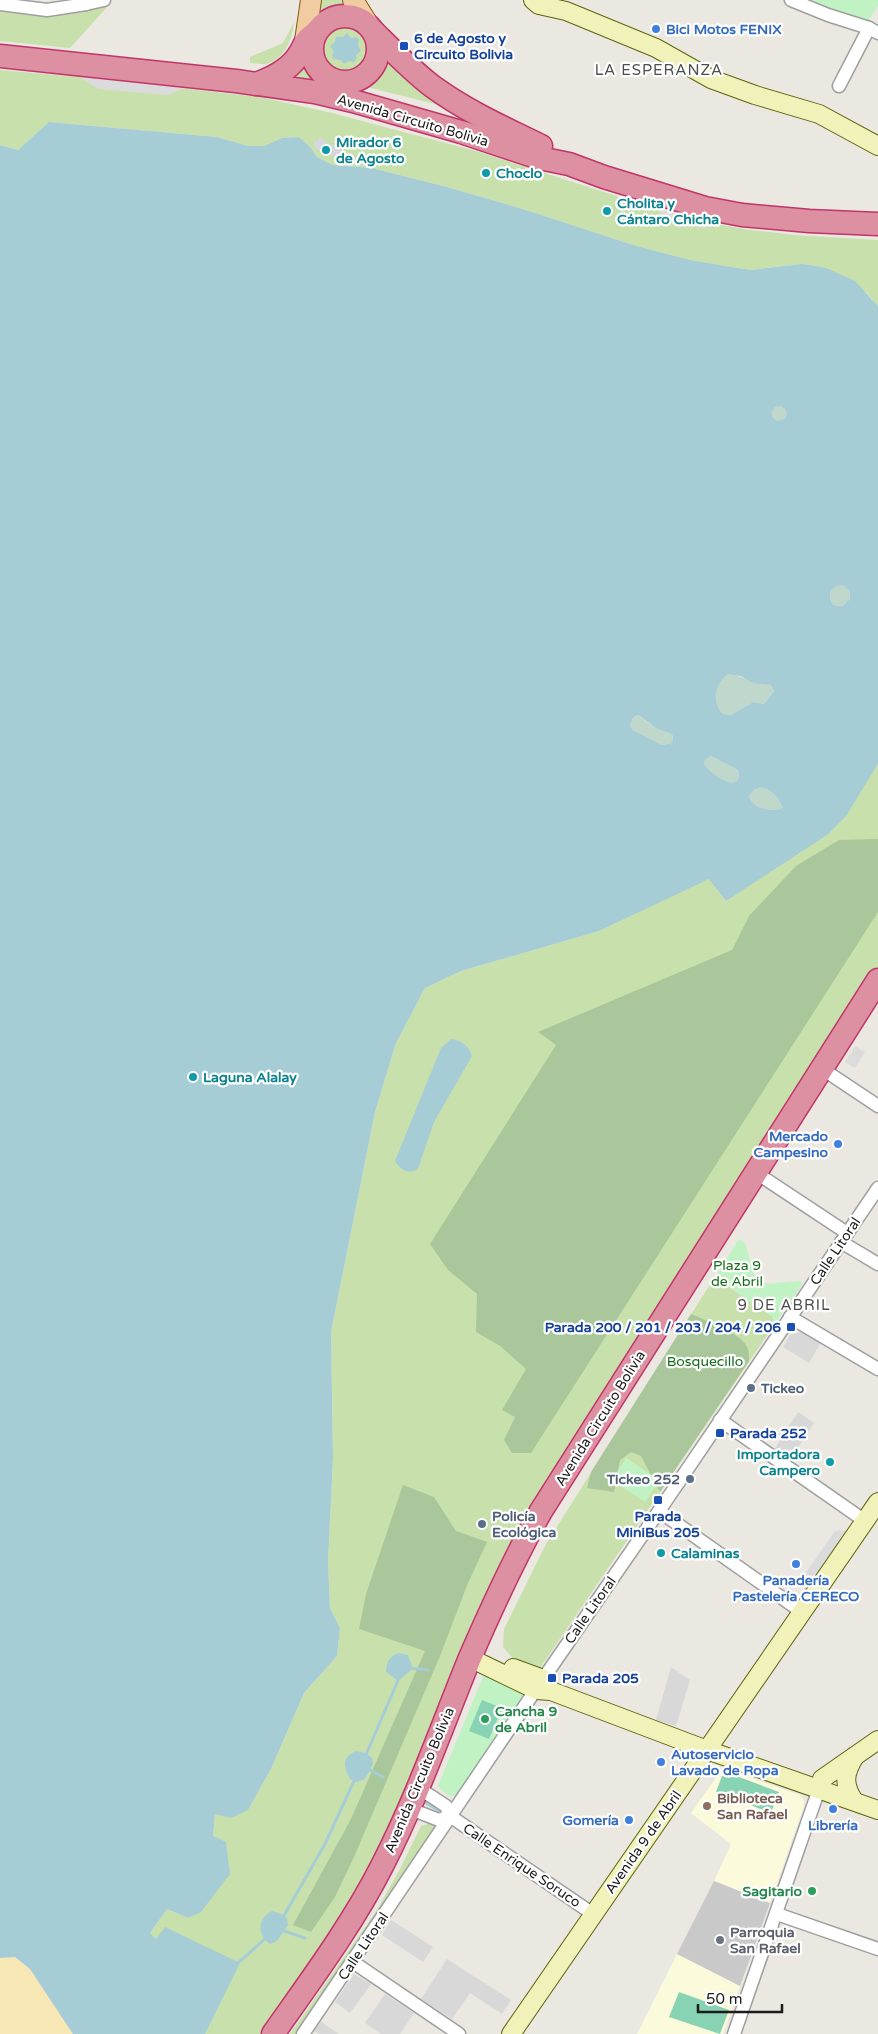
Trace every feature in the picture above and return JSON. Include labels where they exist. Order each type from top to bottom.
[{"type":"highway","points":[[256,84],[273,78],[292,63],[328,21],[343,16],[359,18],[370,28],[378,45],[377,60],[369,73],[337,87],[318,68],[311,43]]},
{"type":"highway","name":"Avenida Circuito Bolivia","points":[[370,28],[407,66],[449,98],[488,120],[546,148],[569,164]]},
{"type":"highway","name":"Avenida Circuito Bolivia","points":[[0,56],[256,84],[337,87],[539,158],[569,164],[604,178],[705,208],[742,215],[809,221],[878,224]]},
{"type":"highway","name":"Avenida Circuito Bolivia","points":[[284,2034],[340,1954],[374,1901],[396,1860],[417,1799],[477,1656],[548,1520],[760,1175],[826,1072],[878,980]]},
{"type":"highway","name":"Avenida Circuito Bolivia","points":[[826,1072],[878,1002]]},
{"type":"highway","name":"Avenida Circuito Bolivia","points":[[274,2034],[362,1900],[417,1799]]},
{"type":"main road","points":[[311,0],[311,43]]},
{"type":"main road","points":[[353,0],[370,28]]},
{"type":"main road","points":[[533,0],[539,5],[566,11],[656,48],[711,79],[755,95],[819,114],[878,146]]},
{"type":"main road","name":"Avenida 9 de Abril","points":[[511,2034],[878,1502]]},
{"type":"main road","points":[[477,1656],[543,1687],[707,1750],[878,1810]]},
{"type":"main road","points":[[819,1789],[822,1779],[878,1740]]},
{"type":"main road","points":[[854,1801],[846,1787],[845,1776],[855,1756]]},
{"type":"street","points":[[69,0],[86,4]]},
{"type":"street","points":[[0,4],[47,10],[104,0]]},
{"type":"street","points":[[791,0],[873,30],[839,86]]},
{"type":"street","points":[[826,1072],[878,1106]]},
{"type":"street","points":[[760,1175],[878,1264]]},
{"type":"street","name":"Calle Litoral","points":[[303,2034],[450,1816],[543,1687],[720,1420],[878,1188]]},
{"type":"street","points":[[790,1317],[878,1369]]},
{"type":"street","points":[[720,1420],[865,1521]]},
{"type":"street","points":[[659,1512],[802,1612]]},
{"type":"street","points":[[734,2034],[819,1789]]},
{"type":"street","name":"Calle Enrique Soruco","points":[[417,1799],[439,1820],[450,1816]]},
{"type":"street","name":"Calle Enrique Soruco","points":[[417,1799],[446,1806],[450,1816],[593,1914]]},
{"type":"street","points":[[776,1914],[878,1949]]},
{"type":"street","points":[[353,1962],[459,2034]]},
{"type":"shaded area","points":[[80,77],[183,88],[168,95],[98,89]]},
{"type":"shaded area","points":[[320,137],[345,153],[334,156],[322,153],[313,142],[318,141]]},
{"type":"shaded area","points":[[657,209],[716,224],[704,228],[666,219]]},
{"type":"shaded area","points":[[779,406],[787,414],[779,422],[771,414]]},
{"type":"shaded area","points":[[837,585],[842,585],[850,591],[850,599],[842,606],[833,605],[830,598],[831,590]]},
{"type":"shaded area","points":[[728,673],[772,685],[774,691],[764,704],[753,702],[731,715],[723,714],[717,704],[716,693],[720,682]]},
{"type":"shaded area","points":[[638,715],[650,724],[670,733],[673,736],[672,743],[662,745],[633,730],[630,726],[633,718]]},
{"type":"shaded area","points":[[711,756],[738,770],[739,777],[737,781],[731,783],[719,778],[710,770],[704,764],[705,760]]},
{"type":"shaded area","points":[[760,786],[774,794],[783,808],[773,810],[758,807],[754,804],[749,796]]},
{"type":"shaded area","points":[[855,1046],[865,1052],[855,1068],[845,1062]]},
{"type":"shaded area","points":[[803,1331],[821,1342],[809,1363],[783,1347],[790,1335]]},
{"type":"shaded area","points":[[798,1412],[814,1423],[790,1460],[774,1450]]},
{"type":"shaded area","points":[[847,1530],[805,1591],[800,1581],[835,1531]]},
{"type":"shaded area","points":[[671,1667],[690,1680],[676,1726],[656,1720]]},
{"type":"shaded area","points":[[731,1771],[800,1795],[804,1800],[804,1806],[770,1903],[714,1881],[731,1844],[691,1813],[718,1775]]},
{"type":"shaded area","points":[[714,1881],[770,1903],[740,1986],[677,1954]]},
{"type":"shaded area","points":[[391,1920],[433,1947],[423,1962],[382,1935]]},
{"type":"shaded area","points":[[677,1954],[740,1986],[723,2034],[637,2034]]},
{"type":"shaded area","points":[[447,1959],[511,2000],[502,2014],[470,1993],[452,2019],[421,1999]]},
{"type":"shaded area","points":[[354,1974],[371,1984],[350,2013],[335,2002]]},
{"type":"shaded area","points":[[385,1994],[414,2013],[400,2034],[381,2034],[365,2023]]},
{"type":"shaded area","points":[[321,2021],[339,2034],[319,2034],[314,2031]]},
{"type":"green space","points":[[317,0],[341,0],[347,10],[334,10],[314,22]]},
{"type":"green space","points":[[803,0],[878,0],[878,6],[866,22]]},
{"type":"green space","points":[[109,5],[70,48],[0,41],[0,7],[57,14]]},
{"type":"green space","points":[[294,22],[289,42],[278,58],[266,64],[250,63],[250,57],[283,43]]},
{"type":"green space","points":[[340,23],[350,23],[364,30],[371,44],[371,54],[364,68],[350,75],[340,75],[330,71],[323,64],[319,54],[319,44],[323,34],[330,27]]},
{"type":"green space","points":[[307,57],[317,80],[289,76]]},
{"type":"green space","points":[[385,58],[439,105],[363,86],[378,75]]},
{"type":"green space","points":[[0,70],[260,97],[332,113],[476,151],[657,209],[716,224],[795,235],[878,240],[878,306],[867,293],[802,264],[750,270],[690,260],[633,245],[526,210],[447,187],[372,168],[333,165],[317,157],[299,137],[282,138],[264,146],[248,146],[217,137],[49,122],[18,150],[0,145]]},
{"type":"green space","points":[[878,764],[878,968],[533,1508],[378,1855],[353,1900],[264,2034],[91,2034],[150,1933],[167,1909],[188,1918],[213,1836],[215,1814],[248,1810],[271,1769],[304,1693],[337,1656],[340,1628],[330,1608],[328,1562],[333,1458],[331,1332],[375,1112],[396,1043],[425,988],[461,971],[599,931],[709,878],[726,901],[867,781]]},
{"type":"green space","points":[[878,839],[878,912],[531,1453],[512,1453],[504,1440],[515,1417],[502,1410],[526,1369],[500,1346],[476,1332],[477,1294],[448,1270],[430,1244],[556,1045],[538,1032],[732,950],[749,916],[796,866],[839,840]]},
{"type":"green space","name":"Plaza 9 de Abril","points":[[739,1239],[745,1243],[756,1281],[761,1284],[799,1281],[803,1283],[774,1325],[773,1317],[723,1283],[709,1286]]},
{"type":"green space","points":[[723,1283],[773,1317],[774,1325],[540,1668],[517,1663],[503,1647],[504,1629],[546,1544],[709,1286]]},
{"type":"green space","name":"Bosquecillo","points":[[691,1314],[723,1328],[739,1338],[748,1349],[749,1361],[660,1492],[641,1456],[631,1452],[620,1460],[614,1492],[587,1488],[591,1472]]},
{"type":"green space","points":[[626,1458],[659,1480],[645,1502],[612,1480]]},
{"type":"green space","points":[[403,1485],[434,1497],[456,1531],[487,1542],[468,1583],[440,1656],[354,1857],[335,1897],[311,1932],[293,1925],[351,1819],[425,1651],[359,1629],[366,1594]]},
{"type":"green space","points":[[485,1672],[524,1692],[523,1696],[455,1796],[450,1796],[438,1786]]},
{"type":"green space","name":"Cancha 9 de Abril","points":[[482,1700],[502,1708],[489,1739],[469,1731]]},
{"type":"green space","points":[[731,1774],[779,1792],[771,1813],[716,1792],[722,1776]]},
{"type":"green space","points":[[431,1823],[436,1825],[401,1882],[297,2034],[290,2034],[375,1913],[399,1871],[421,1826]]},
{"type":"green space","points":[[679,1992],[729,2010],[720,2034],[669,2017]]},
{"type":"sand","points":[[15,1957],[30,1969],[73,2034],[0,2034],[0,1958]]},
{"type":"water","points":[[347,33],[351,38],[356,37],[359,39],[358,46],[361,51],[356,55],[357,58],[354,62],[348,61],[344,64],[341,60],[333,59],[332,55],[334,52],[330,46],[335,42],[336,37],[343,37]]},
{"type":"water","name":"Laguna Alalay","points":[[49,122],[217,137],[248,146],[264,146],[282,138],[299,137],[317,157],[333,165],[372,168],[447,187],[526,210],[633,245],[690,260],[750,270],[802,264],[826,268],[855,281],[878,306],[878,764],[846,816],[827,835],[726,901],[709,879],[599,931],[461,971],[425,988],[396,1043],[375,1112],[331,1332],[333,1458],[328,1562],[330,1608],[340,1628],[337,1656],[304,1693],[271,1769],[248,1810],[231,1818],[215,1814],[213,1836],[226,1842],[230,1874],[201,1912],[188,1918],[167,1909],[150,1933],[156,1939],[165,1927],[240,1963],[205,2034],[73,2034],[30,1969],[15,1957],[0,1958],[0,145],[18,150]],"holes":[[[781,406],[785,409],[787,414],[785,419],[777,421],[773,418],[771,413],[775,407]],[[842,585],[850,591],[850,599],[842,606],[833,605],[830,598],[831,590]],[[728,674],[741,676],[753,683],[771,685],[774,691],[764,704],[753,702],[731,715],[723,714],[719,709],[716,699],[720,683]],[[638,715],[658,729],[670,733],[673,736],[672,743],[662,745],[633,730],[630,726],[633,718]],[[711,756],[738,770],[739,777],[737,781],[731,783],[723,780],[704,764],[705,760]],[[760,787],[768,789],[774,794],[783,808],[773,810],[758,807],[749,796]]]},
{"type":"water","points":[[451,1039],[464,1044],[472,1056],[434,1122],[418,1169],[405,1171],[395,1161],[441,1048]]},
{"type":"water","points":[[398,1653],[408,1655],[412,1666],[410,1671],[398,1681],[386,1672],[389,1660]]},
{"type":"water","points":[[356,1751],[366,1753],[372,1758],[373,1764],[365,1779],[357,1782],[350,1779],[345,1766],[348,1756]]},
{"type":"water","points":[[272,1911],[287,1918],[288,1925],[277,1941],[270,1944],[263,1936],[260,1927],[267,1914]]},
{"type":"waterway","points":[[408,1668],[428,1670]]},
{"type":"waterway","points":[[365,1757],[399,1678]]},
{"type":"waterway","points":[[368,1769],[383,1777]]},
{"type":"waterway","points":[[282,1919],[325,1844],[355,1779]]},
{"type":"waterway","points":[[426,1803],[441,1812]]},
{"type":"waterway","points":[[281,1930],[305,1938]]},
{"type":"waterway","points":[[238,1963],[267,1937]]},
{"type":"place","name":"Bici Motos FENIX","points":[[656,29]]},
{"type":"place","name":"6 de Agosto y Circuito Bolivia","points":[[404,46]]},
{"type":"place","name":"Mirador 6 de Agosto","points":[[326,150]]},
{"type":"place","name":"Choclo","points":[[486,173]]},
{"type":"place","name":"Cholita y Cántaro Chicha","points":[[607,211]]},
{"type":"place","name":"Laguna Alalay","points":[[193,1077]]},
{"type":"place","name":"Mercado Campesino","points":[[838,1144]]},
{"type":"place","name":"Parada 200 / 201 / 203 / 204 / 206","points":[[791,1327]]},
{"type":"place","name":"Tickeo","points":[[751,1388]]},
{"type":"place","name":"Parada 252","points":[[720,1433]]},
{"type":"place","name":"Importadora Campero","points":[[830,1462]]},
{"type":"place","name":"Tickeo 252","points":[[690,1479]]},
{"type":"place","name":"Parada MiniBus 205","points":[[658,1500]]},
{"type":"place","name":"Policía Ecológica","points":[[482,1524]]},
{"type":"place","name":"Calaminas","points":[[661,1553]]},
{"type":"place","name":"Panadería Pastelería CERECO","points":[[796,1564]]},
{"type":"place","name":"Parada 205","points":[[552,1678]]},
{"type":"place","name":"Cancha 9 de Abril","points":[[485,1719]]},
{"type":"place","name":"Autoservicio Lavado de Ropa","points":[[661,1762]]},
{"type":"place","name":"Biblioteca San Rafael","points":[[707,1806]]},
{"type":"place","name":"Librería","points":[[833,1809]]},
{"type":"place","name":"Gomería","points":[[629,1820]]},
{"type":"place","name":"Sagitario","points":[[812,1891]]},
{"type":"place","name":"Parroquia San Rafael","points":[[720,1940]]},
{"type":"district","name":"LA ESPERANZA","points":[[659,70]]},
{"type":"district","name":"9 DE ABRIL","points":[[784,1305]]}]
